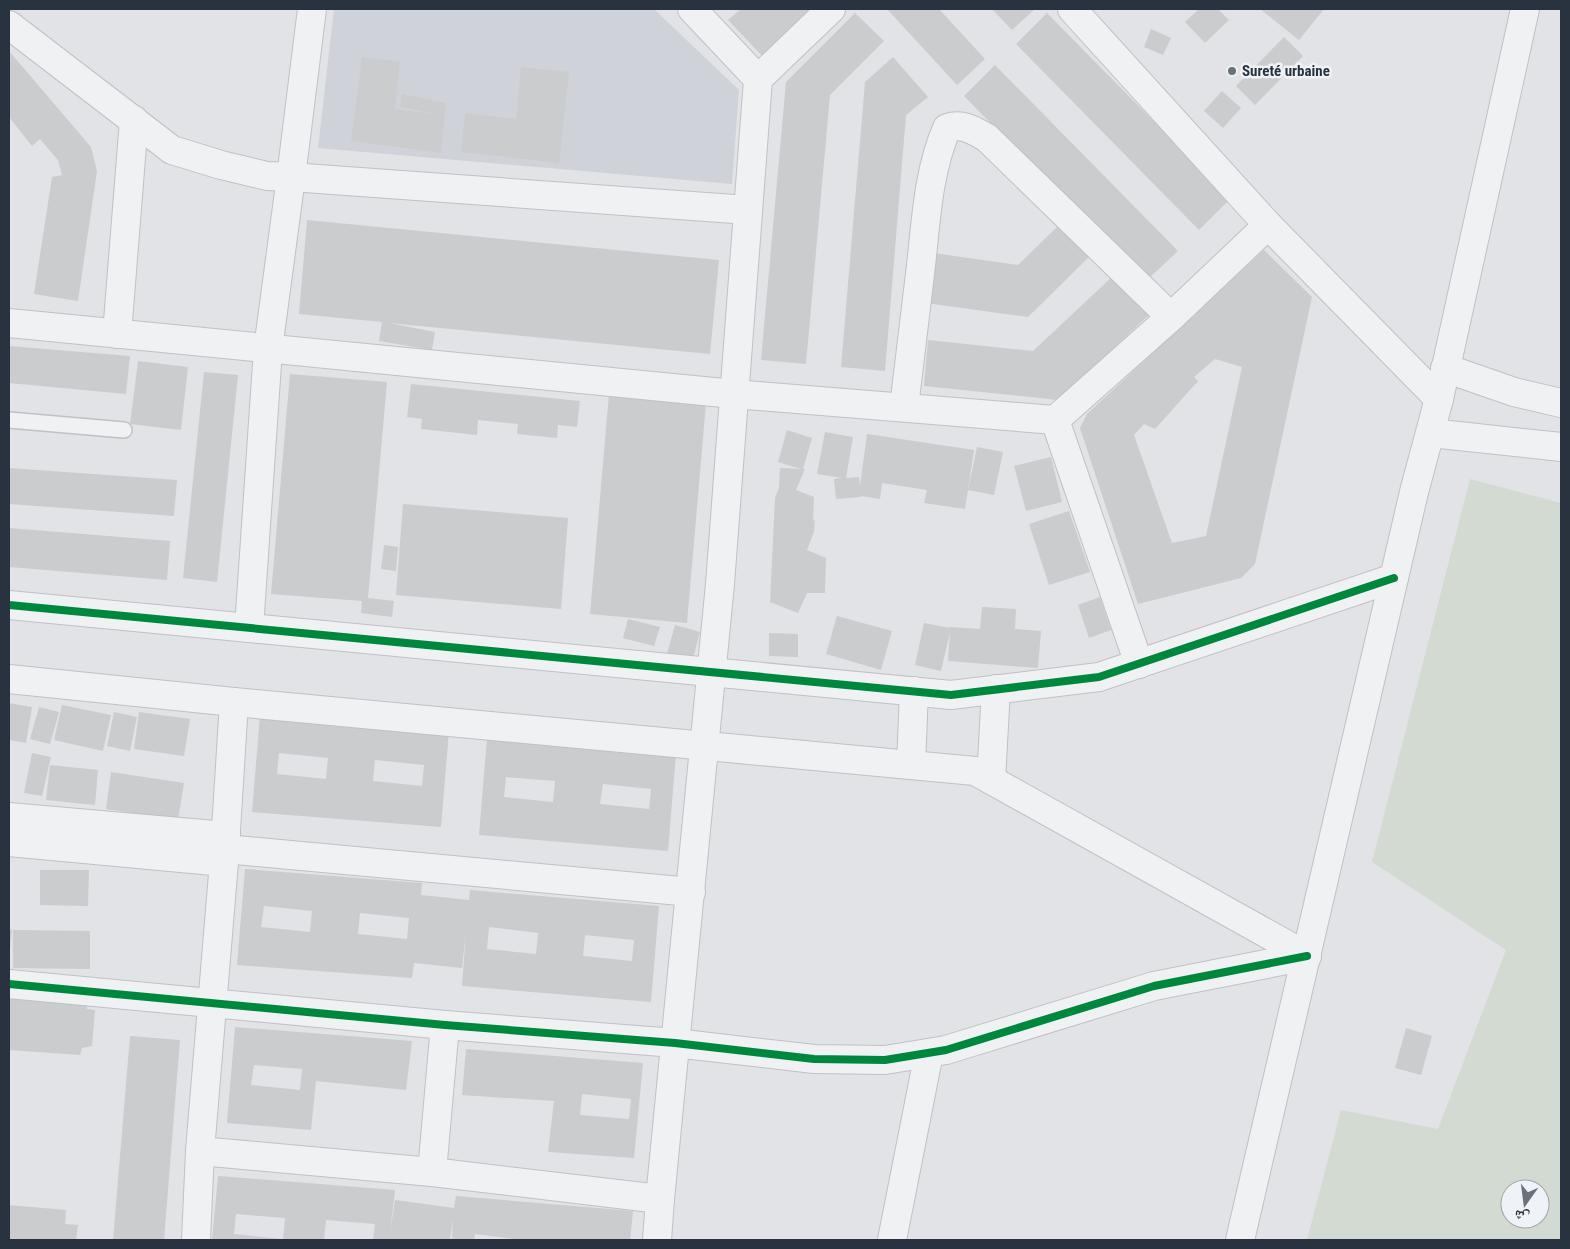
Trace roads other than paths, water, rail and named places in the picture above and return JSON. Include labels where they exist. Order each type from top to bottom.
[{"type":"street","points":[[249,628],[268,348],[312,9]]},
{"type":"street","points":[[692,9],[758,79]]},
{"type":"street","points":[[657,1240],[712,671],[758,79],[831,9]]},
{"type":"street","points":[[1072,9],[1268,225],[1439,399]]},
{"type":"street","points":[[1240,1240],[1414,492],[1439,399],[1525,9]]},
{"type":"street","points":[[9,24],[172,150],[221,165],[267,176],[748,210]]},
{"type":"street","points":[[117,334],[134,120]]},
{"type":"street","points":[[904,407],[927,199],[940,144],[947,128],[957,125],[987,138],[1171,317]]},
{"type":"street","points":[[9,323],[734,394],[1055,420],[1171,317],[1268,225]]},
{"type":"street","points":[[1446,368],[1514,392],[1561,404]]},
{"type":"street","points":[[1055,420],[1139,664]]},
{"type":"street","points":[[1431,433],[1561,447]]},
{"type":"street","points":[[9,605],[950,695],[1099,677],[1394,578]]},
{"type":"street","points":[[9,679],[234,702],[975,771],[1307,956]]},
{"type":"street","points":[[992,780],[996,689]]},
{"type":"street","points":[[911,765],[914,691]]},
{"type":"street","points":[[196,1240],[200,1151],[225,849],[234,702]]},
{"type":"street","points":[[9,817],[225,849],[691,892]]},
{"type":"street","points":[[9,842],[225,849]]},
{"type":"street","points":[[9,984],[675,1043],[814,1059],[885,1060],[946,1050],[1154,986],[1307,956]]},
{"type":"street","points":[[432,1172],[445,1024]]},
{"type":"street","points":[[892,1240],[929,1053]]},
{"type":"street","points":[[200,1151],[432,1172],[660,1199]]},
{"type":"lane","points":[[9,420],[124,430]]},
{"type":"place","name":"Sureté urbaine","points":[[1232,71]]}]
